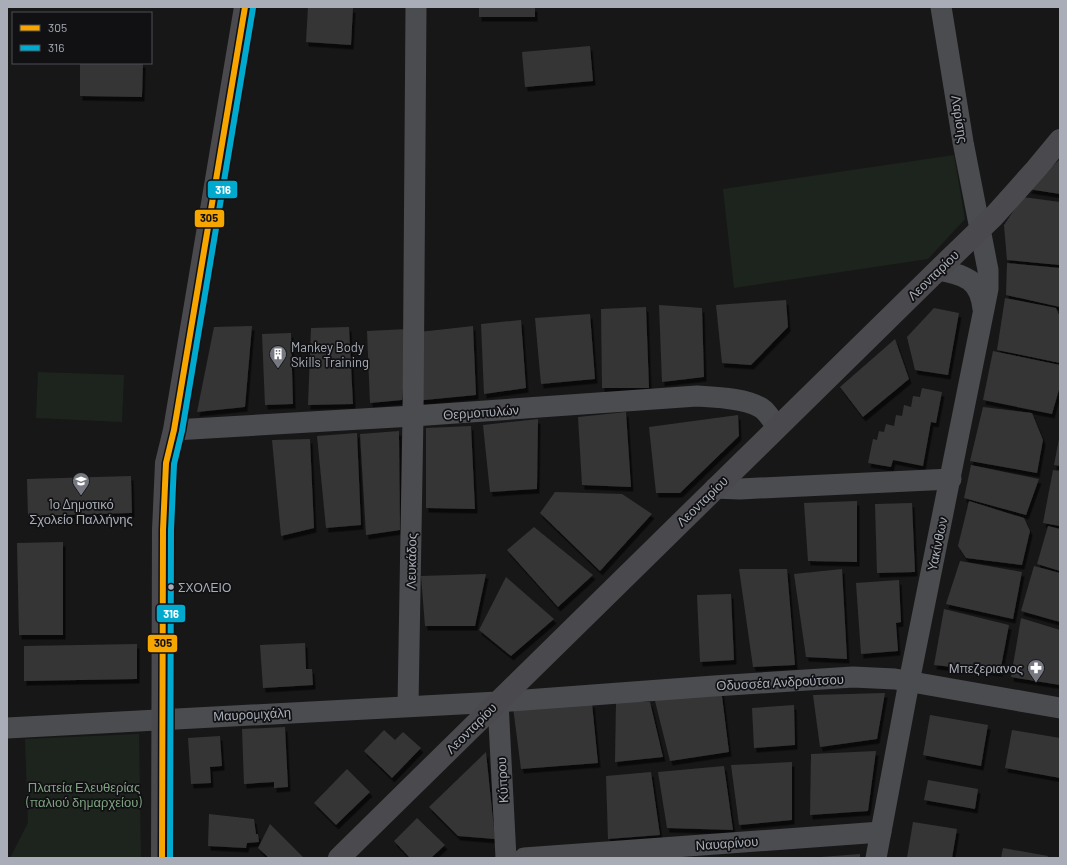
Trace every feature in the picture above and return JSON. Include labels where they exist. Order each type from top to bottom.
[{"type":"street","points":[[162,858],[163,522],[166,463],[174,430],[245,7]]},
{"type":"street","name":"Λευκάδος","points":[[408,706],[414,416],[416,7]]},
{"type":"street","name":"Λαρίσης","points":[[941,7],[963,142],[980,230]]},
{"type":"street","name":"Λεονταρίου","points":[[339,858],[521,678],[980,230],[1013,196],[1060,140]]},
{"type":"street","name":"Υακίνθων","points":[[876,858],[909,682],[988,289],[988,277],[980,230]]},
{"type":"street","points":[[938,270],[963,276],[976,285],[982,297],[983,310]]},
{"type":"street","name":"Θερμοπυλών","points":[[174,430],[414,416],[697,396],[714,396],[740,400],[764,410],[778,427]]},
{"type":"street","points":[[716,488],[740,489],[951,479]]},
{"type":"street","name":"Οδυσσέα Ανδρούτσου","points":[[498,702],[853,677],[885,678],[1060,708]]},
{"type":"street","points":[[521,678],[525,691],[534,699]]},
{"type":"street","name":"Μαυρομιχάλη","points":[[7,728],[498,702]]},
{"type":"street","name":"Κύπρου","points":[[498,702],[506,858]]},
{"type":"street","name":"Ναυαρίνου","points":[[524,858],[881,832]]},
{"type":"green space","points":[[954,155],[965,219],[928,259],[734,288],[723,189]]},
{"type":"green space","points":[[38,372],[124,375],[122,422],[36,418]]},
{"type":"green space","name":"Πλατεία Ελευθερίας (παλιού δημαρχείου)","points":[[139,734],[141,858],[10,858],[28,823],[25,739]]},
{"type":"building","points":[[308,7],[353,8],[351,45],[306,42]]},
{"type":"building","points":[[479,7],[535,7],[535,17],[479,17]]},
{"type":"building","points":[[590,46],[593,81],[525,87],[522,52]]},
{"type":"building","points":[[80,64],[143,64],[142,97],[80,96]]},
{"type":"building","points":[[1060,159],[1060,194],[1028,189]]},
{"type":"building","points":[[1023,197],[1060,202],[1060,265],[1007,260],[1004,225]]},
{"type":"building","points":[[1007,263],[1060,268],[1060,307],[1006,295]]},
{"type":"building","points":[[1005,298],[1056,308],[1060,317],[1060,363],[997,350]]},
{"type":"building","points":[[786,300],[788,327],[751,365],[722,363],[716,305]]},
{"type":"building","points":[[659,305],[702,308],[704,377],[662,382]]},
{"type":"building","points":[[646,307],[649,388],[602,388],[601,309]]},
{"type":"building","points":[[934,308],[959,313],[948,375],[915,370],[907,337]]},
{"type":"building","points":[[590,314],[595,379],[541,384],[535,318]]},
{"type":"building","points":[[521,320],[526,388],[484,394],[481,324]]},
{"type":"building","points":[[252,326],[245,407],[197,412],[214,327]]},
{"type":"building","points":[[473,326],[476,395],[414,401],[419,332]]},
{"type":"building","points":[[349,327],[353,404],[308,405],[311,328]]},
{"type":"building","points":[[408,329],[402,400],[370,403],[367,331]]},
{"type":"building","name":"Mankey Body Skills Training","points":[[291,333],[293,404],[265,405],[262,334]]},
{"type":"building","points":[[895,339],[909,379],[863,417],[840,387]]},
{"type":"building","points":[[993,351],[1060,365],[1060,386],[1052,414],[983,400]]},
{"type":"building","points":[[922,388],[942,392],[936,423],[931,422],[923,466],[893,460],[891,467],[868,463],[873,439],[877,440],[879,431],[884,432],[886,424],[894,426],[896,415],[902,416],[904,405],[911,407],[913,396],[920,397]]},
{"type":"building","points":[[983,407],[1032,413],[1043,440],[1037,473],[970,461]]},
{"type":"building","points":[[626,412],[631,487],[582,485],[578,417]]},
{"type":"building","points":[[738,415],[739,436],[680,493],[656,493],[649,427]]},
{"type":"building","points":[[538,419],[537,489],[490,492],[483,425]]},
{"type":"building","points":[[471,426],[475,509],[426,508],[426,428]]},
{"type":"building","points":[[399,431],[400,530],[366,535],[360,434]]},
{"type":"building","points":[[357,433],[361,525],[326,528],[317,436]]},
{"type":"building","points":[[310,439],[314,528],[281,536],[272,440]]},
{"type":"building","points":[[1060,439],[1060,466],[1054,465]]},
{"type":"building","points":[[971,465],[1039,479],[1026,515],[964,498]]},
{"type":"building","points":[[1053,470],[1060,471],[1060,526],[1043,523]]},
{"type":"building","points":[[131,476],[132,513],[28,516],[27,479]]},
{"type":"building","points":[[555,492],[622,494],[652,514],[600,571],[540,513]]},
{"type":"building","points":[[857,501],[857,562],[808,561],[804,503]]},
{"type":"building","points":[[969,501],[1024,518],[1030,531],[1022,565],[966,558],[958,546]]},
{"type":"building","points":[[912,503],[915,572],[877,573],[875,504]]},
{"type":"building","points":[[1048,526],[1060,529],[1060,571],[1037,564]]},
{"type":"building","points":[[534,527],[593,575],[558,607],[507,550]]},
{"type":"building","points":[[63,542],[63,635],[19,635],[17,543]]},
{"type":"building","points":[[960,561],[1022,572],[1013,619],[946,604]]},
{"type":"building","points":[[1034,566],[1060,573],[1060,622],[1021,611]]},
{"type":"building","points":[[739,569],[787,569],[795,665],[753,667]]},
{"type":"building","points":[[842,569],[847,659],[806,657],[794,574]]},
{"type":"building","points":[[486,574],[475,626],[425,626],[421,576]]},
{"type":"building","points":[[506,577],[554,619],[511,656],[479,630]]},
{"type":"building","points":[[899,580],[901,622],[896,623],[898,651],[861,654],[856,583]]},
{"type":"building","points":[[731,594],[734,660],[700,662],[697,595]]},
{"type":"building","points":[[944,609],[1009,625],[1000,672],[934,665]]},
{"type":"building","points":[[1021,618],[1060,630],[1060,685],[1011,677]]},
{"type":"building","points":[[305,643],[306,669],[312,669],[313,685],[263,688],[260,645]]},
{"type":"building","points":[[137,644],[137,679],[24,681],[24,646]]},
{"type":"building","points":[[721,688],[729,752],[670,761],[654,697]]},
{"type":"building","points":[[885,693],[877,739],[820,747],[813,695]]},
{"type":"building","points":[[616,702],[650,702],[663,757],[615,762]]},
{"type":"building","points":[[592,703],[598,763],[521,769],[513,707]]},
{"type":"building","points":[[794,705],[795,745],[754,748],[752,708]]},
{"type":"building","points":[[930,715],[988,725],[981,766],[923,755]]},
{"type":"building","points":[[285,727],[288,787],[274,788],[274,782],[244,784],[242,729]]},
{"type":"building","points":[[384,730],[395,740],[403,732],[421,748],[392,778],[364,751]]},
{"type":"building","points":[[1012,730],[1060,738],[1060,778],[1005,768]]},
{"type":"building","points":[[220,736],[222,766],[210,767],[211,783],[191,784],[188,738]]},
{"type":"building","points":[[876,751],[868,811],[810,815],[811,754]]},
{"type":"building","points":[[486,752],[495,839],[458,836],[429,807]]},
{"type":"building","points":[[792,762],[792,820],[739,825],[731,765]]},
{"type":"building","points":[[724,766],[733,830],[667,828],[658,772]]},
{"type":"building","points":[[347,769],[370,792],[336,825],[314,803]]},
{"type":"building","points":[[651,772],[660,835],[608,839],[606,776]]},
{"type":"building","points":[[928,780],[978,789],[975,809],[924,800]]},
{"type":"building","points":[[209,814],[254,819],[256,834],[258,834],[259,842],[247,843],[246,848],[208,846]]},
{"type":"building","points":[[417,818],[445,845],[431,858],[410,858],[394,841]]},
{"type":"building","points":[[913,822],[957,829],[952,858],[907,858]]},
{"type":"building","points":[[270,824],[304,858],[269,858],[258,848]]},
{"type":"building","points":[[1003,848],[1048,856],[1047,858],[1001,858]]},
{"type":"building","points":[[860,854],[860,858],[821,858],[821,857]]},
{"type":"transit line","name":"305","points":[[162,858],[163,530],[166,463],[174,430],[245,7]]},
{"type":"transit line","name":"316","points":[[170,858],[171,530],[174,464],[182,431],[253,8]]},
{"type":"place","name":"Mankey Body Skills Training","points":[[278,369]]},
{"type":"place","name":"1ο Δημοτικό Σχολείο Παλλήνης","points":[[81,496]]},
{"type":"place","name":"ΣΧΟΛΕΙΟ","points":[[171,587]]},
{"type":"place","name":"Μπεζεριανος","points":[[1036,683]]}]
